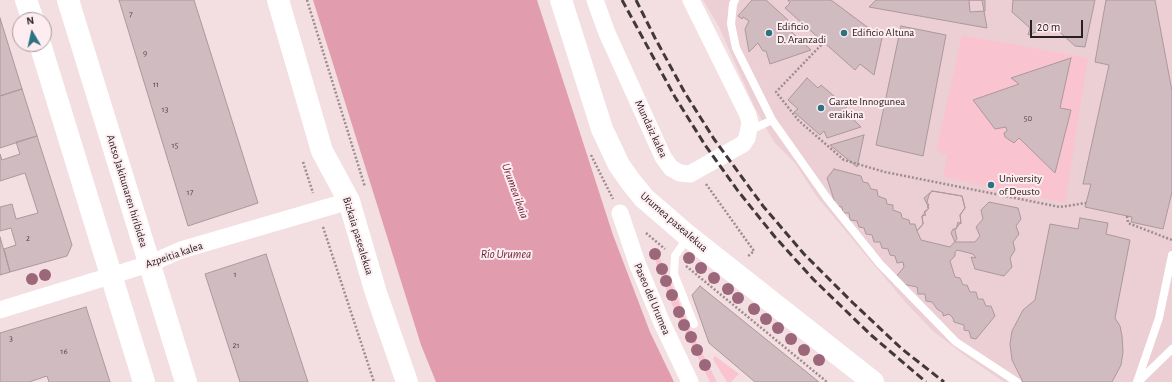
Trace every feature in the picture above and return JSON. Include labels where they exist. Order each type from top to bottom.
[{"type":"main road","points":[[26,0],[30,12]]},
{"type":"main road","name":"Antso Jakitunaren hiribidea","points":[[68,0],[186,382]]},
{"type":"main road","name":"Bizkaia pasealekua","points":[[278,0],[322,151],[349,201],[376,293],[407,382]]},
{"type":"main road","name":"Urumea pasealekua","points":[[560,0],[602,130],[619,165],[644,198],[688,236],[868,379]]},
{"type":"main road","points":[[42,52],[144,382]]},
{"type":"street","name":"Mundaiz kalea","points":[[595,0],[607,33],[663,157],[671,168],[680,173],[690,174],[746,137]]},
{"type":"street","points":[[691,0],[748,115],[746,137]]},
{"type":"street","name":"Azpeitia kalea","points":[[0,310],[149,264],[181,250],[349,201]]},
{"type":"street","name":"Paseo del Urumea","points":[[620,213],[637,263],[662,324],[690,382]]},
{"type":"lane","points":[[735,0],[732,4],[731,24],[736,48],[772,120],[827,198],[880,264],[956,342],[1017,382]]},
{"type":"lane","points":[[746,137],[772,120]]},
{"type":"lane","points":[[688,236],[675,256],[674,274],[694,324]]},
{"type":"lane","points":[[1137,382],[1158,318],[1172,255]]},
{"type":"lane","points":[[1137,382],[1172,349]]},
{"type":"path","points":[[824,42],[776,92],[798,121],[844,160],[885,172],[1060,207],[1086,202]]},
{"type":"path","points":[[698,170],[754,251],[748,258],[742,253]]},
{"type":"path","points":[[620,213],[675,256],[827,382]]},
{"type":"path","points":[[1127,216],[1128,224],[1172,240]]},
{"type":"shaded area","name":"University of Deusto","points":[[703,0],[1172,0],[1172,382],[1004,382],[934,332],[906,303],[817,197],[795,163],[774,142],[755,108],[719,27]]},
{"type":"shaded area","points":[[962,35],[1088,58],[1065,203],[943,177],[947,155],[936,151]],"holes":[[[1071,58],[1060,108],[1071,110],[1055,172],[1019,138],[1014,142],[1005,137],[1004,134],[1007,131],[1006,127],[995,129],[974,100],[1019,84],[1012,77]]]},
{"type":"shaded area","points":[[651,249],[659,256],[692,333],[717,382],[710,382],[673,307]]},
{"type":"shaded area","points":[[715,356],[739,374],[731,382],[727,382],[713,359]]},
{"type":"water","name":"Río Urumea","points":[[313,0],[537,0],[613,235],[650,332],[674,382],[436,382],[421,345]]},
{"type":"building","points":[[119,0],[194,0],[258,203],[188,226]]},
{"type":"building","name":"Edificio D. Aranzadi","points":[[752,0],[766,0],[788,20],[784,25],[811,50],[770,64],[766,51],[763,51],[758,43],[749,52],[745,29],[749,21],[738,16]]},
{"type":"building","name":"Edificio Altuna","points":[[788,0],[831,0],[882,38],[874,75],[860,64],[855,70],[785,8],[790,3]]},
{"type":"building","points":[[876,0],[982,0],[987,28],[869,7]]},
{"type":"building","points":[[969,0],[985,0],[985,11],[970,12]]},
{"type":"building","points":[[1013,0],[1095,0],[1085,47],[1075,46],[1053,26],[1028,35],[1030,28],[1012,12]]},
{"type":"building","points":[[1106,0],[1155,0],[1172,91],[1172,192],[1163,229],[1131,222],[1132,217],[1085,207],[1091,184],[1083,184],[1109,65],[1095,62]]},
{"type":"building","points":[[0,18],[22,89],[0,96]]},
{"type":"building","points":[[901,26],[946,35],[923,156],[876,145]]},
{"type":"building","points":[[1071,58],[1060,108],[1071,110],[1055,173],[1019,138],[1014,143],[1005,137],[1004,133],[1007,131],[1006,127],[995,129],[973,100],[1019,84],[1011,78]]},
{"type":"building","name":"Garate Innogunea eraikina","points":[[807,78],[818,88],[821,85],[847,107],[844,110],[861,127],[827,138],[824,131],[820,135],[794,112],[798,109],[788,100]]},
{"type":"building","points":[[22,89],[37,136],[0,148],[0,96]]},
{"type":"building","points":[[864,135],[857,167],[830,145]]},
{"type":"building","points":[[37,136],[72,245],[67,256],[10,272],[4,249],[16,245],[11,228],[0,231],[0,207],[12,204],[16,219],[38,213],[25,173],[0,181],[0,154],[2,160],[20,154],[16,142]]},
{"type":"building","points":[[834,169],[861,176],[863,182],[868,183],[871,189],[877,190],[878,196],[886,199],[887,204],[893,205],[893,210],[901,213],[902,218],[909,220],[910,224],[915,224],[917,231],[923,224],[922,216],[926,215],[924,212],[929,208],[927,207],[929,205],[927,202],[932,191],[962,196],[965,208],[960,215],[961,224],[958,222],[956,229],[953,229],[951,233],[955,242],[975,242],[980,236],[976,227],[983,219],[981,210],[989,202],[1018,208],[1021,219],[1016,226],[1019,234],[1013,242],[1015,250],[1010,258],[1012,267],[1004,276],[975,269],[971,257],[976,258],[973,254],[957,250],[955,252],[955,256],[950,261],[955,277],[960,278],[963,285],[967,285],[970,292],[976,292],[978,299],[983,299],[986,306],[991,306],[995,316],[976,339],[971,338],[969,331],[964,330],[964,325],[954,322],[953,318],[949,314],[943,316],[943,313],[937,309],[932,302],[926,301],[925,294],[918,294],[917,287],[892,282],[904,267],[903,262],[897,263],[895,256],[890,255],[888,249],[882,248],[880,242],[874,242],[872,235],[866,234],[864,228],[859,227],[857,221],[850,220],[849,213],[843,213],[842,207],[836,206],[827,178]]},
{"type":"building","points":[[932,191],[962,196],[965,208],[960,215],[961,222],[955,230],[957,239],[950,247],[921,240],[917,231],[923,224],[922,216],[929,208],[924,198]]},
{"type":"building","points":[[1080,218],[1108,223],[1106,234],[1130,240],[1115,318],[1120,326],[1122,336],[1123,352],[1121,365],[1112,382],[1023,382],[1012,360],[1010,344],[1012,331],[1023,310],[1035,300],[1050,224],[1078,229]]},
{"type":"building","points":[[0,237],[10,272],[0,275]]},
{"type":"building","points":[[266,254],[308,382],[240,382],[205,274]]},
{"type":"building","points":[[700,286],[819,382],[755,382],[709,343],[692,295]]},
{"type":"building","points":[[86,307],[110,382],[49,382],[47,376],[29,382],[0,382],[0,333]]},
{"type":"railway","points":[[622,0],[675,97],[705,145],[738,191],[775,237],[814,280],[871,335],[926,382]]},
{"type":"railway","points":[[636,0],[685,93],[714,139],[763,206],[804,254],[853,303],[902,349],[944,382]]},
{"type":"place","name":"Edificio D. Aranzadi","points":[[769,33]]},
{"type":"place","name":"Edificio Altuna","points":[[844,33]]},
{"type":"place","name":"Garate Innogunea eraikina","points":[[821,108]]},
{"type":"place","name":"University of Deusto","points":[[991,185]]},
{"type":"water label","name":"Urumea ibaia","points":[[515,191]]}]
